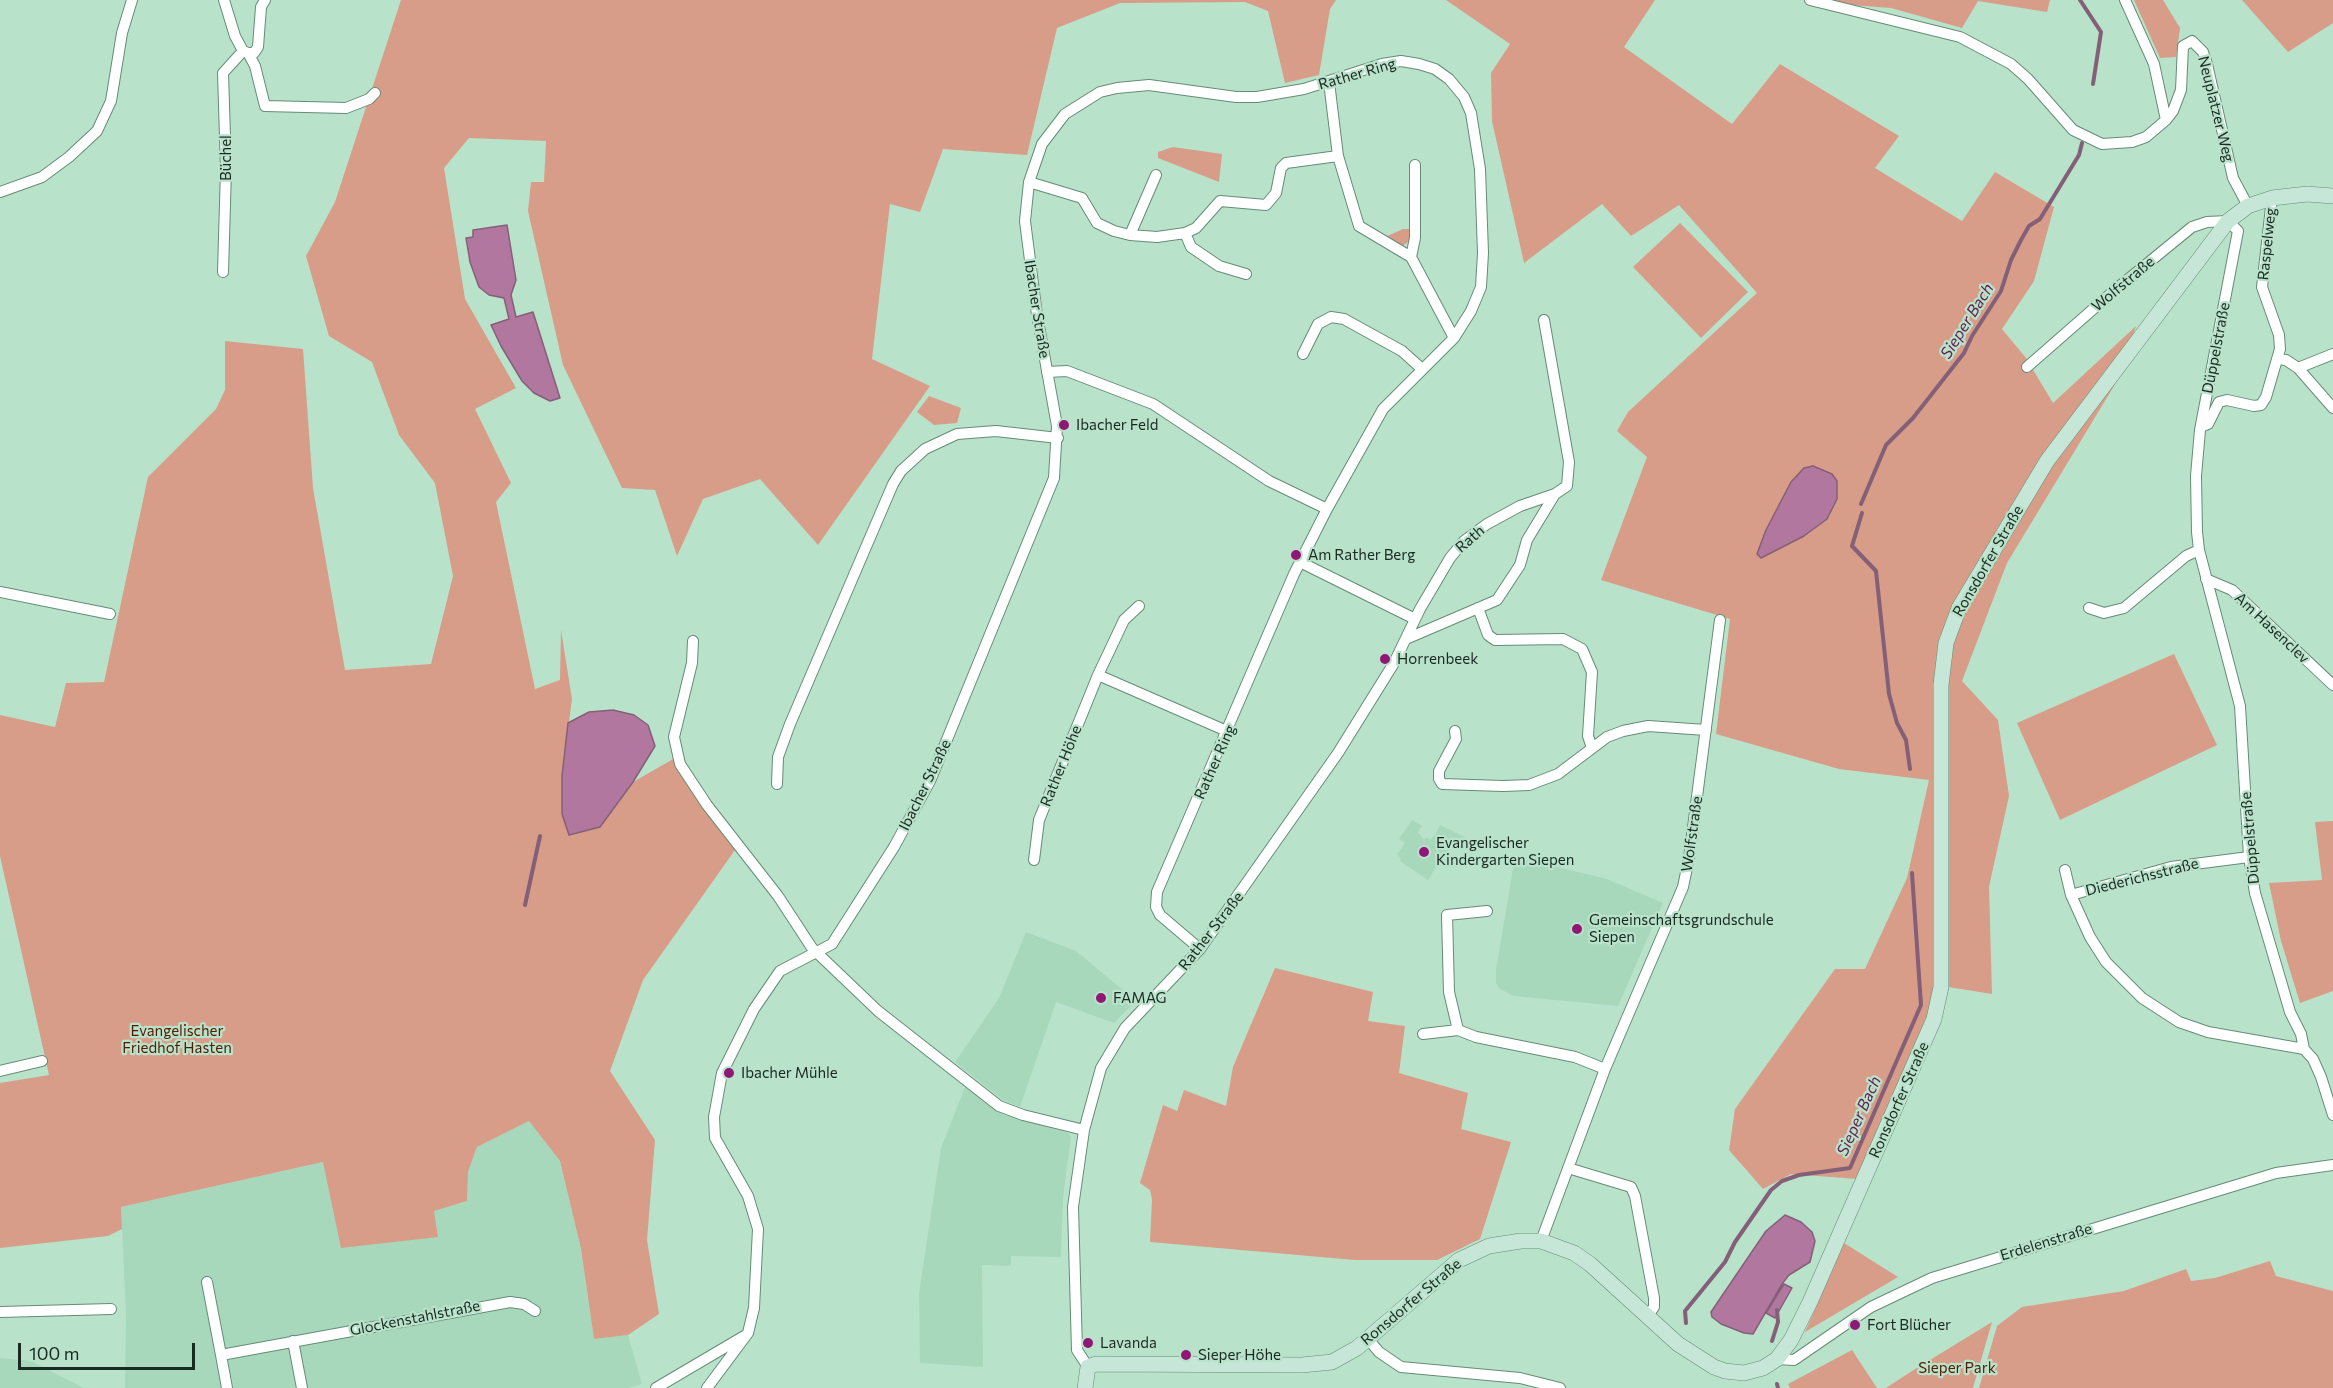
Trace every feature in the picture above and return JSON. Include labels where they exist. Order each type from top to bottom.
[{"type":"main road","name":"Ronsdorfer Straße","points":[[1088,1367],[1095,1364],[1133,1363],[1321,1365],[1342,1358],[1368,1339],[1431,1282],[1462,1258],[1488,1246],[1510,1242],[1541,1241],[1574,1253],[1590,1264],[1690,1354],[1725,1371],[1754,1371],[1777,1359],[1791,1340],[1809,1302],[1934,1019],[1941,987],[1941,685],[1946,643],[1952,625],[1973,583],[2047,461],[2228,221],[2248,206],[2272,198],[2307,194],[2333,196]]},
{"type":"main road","points":[[1085,1388],[1088,1367]]},
{"type":"street","points":[[0,192],[42,177],[83,145],[102,122],[114,86],[122,33],[132,0]]},
{"type":"street","points":[[224,0],[245,52],[255,66],[265,106],[346,108],[369,99],[375,93]]},
{"type":"street","name":"Neuplatzer Weg","points":[[1810,0],[1887,17],[1960,37],[1978,45],[2003,59],[2028,79],[2073,130],[2090,140],[2117,145],[2146,137],[2166,120],[2181,90],[2183,46],[2192,41],[2203,52],[2233,178],[2248,206]]},
{"type":"street","points":[[2125,0],[2154,64],[2166,120]]},
{"type":"street","name":"Büchel","points":[[223,272],[226,169],[223,73],[245,52],[254,53],[258,47],[263,4]]},
{"type":"street","name":"Rather Ring","points":[[1029,182],[1036,155],[1049,131],[1065,114],[1100,92],[1149,85],[1236,97],[1257,97],[1329,82],[1382,64],[1401,61],[1435,69],[1457,87],[1464,97],[1474,124],[1478,153],[1483,269],[1476,300],[1454,338],[1383,409],[1327,509],[1300,562],[1156,898],[1160,915],[1200,949]]},
{"type":"street","points":[[1329,82],[1338,156],[1359,226],[1411,257],[1454,338]]},
{"type":"street","points":[[1029,182],[1082,198],[1097,223],[1114,231],[1156,237],[1196,228],[1220,201],[1266,205],[1276,193],[1281,168],[1286,163],[1338,156]]},
{"type":"street","points":[[1411,257],[1415,238],[1415,165]]},
{"type":"street","points":[[1130,235],[1156,175]]},
{"type":"street","name":"Ibacher Straße","points":[[707,1388],[748,1333],[754,1308],[758,1229],[748,1196],[715,1138],[714,1117],[719,1087],[731,1052],[780,971],[832,944],[840,934],[930,781],[1054,478],[1058,438],[1026,233],[1029,182]]},
{"type":"street","name":"Raspelweg","points":[[2201,427],[2208,424],[2219,402],[2227,400],[2261,405],[2266,398],[2278,359],[2279,335],[2262,287],[2272,198]]},
{"type":"street","name":"Wolfstraße","points":[[2027,368],[2115,290],[2192,227],[2207,222],[2228,221]]},
{"type":"street","name":"Düppelstraße","points":[[2228,221],[2238,231],[2212,358],[2201,427],[2195,498],[2199,550],[2240,706],[2249,857],[2255,893],[2290,1012],[2301,1034],[2304,1049],[2313,1059],[2333,1115]]},
{"type":"street","points":[[1185,232],[1191,247],[1219,266],[1246,274]]},
{"type":"street","points":[[1303,354],[1318,324],[1331,317],[1344,319],[1402,351],[1422,369]]},
{"type":"street","points":[[1406,639],[1497,600],[1520,565],[1527,540],[1555,494],[1567,486],[1569,462],[1544,320]]},
{"type":"street","points":[[2298,368],[2333,354]]},
{"type":"street","points":[[2278,359],[2286,360],[2298,368],[2333,408]]},
{"type":"street","points":[[1047,372],[1067,371],[1153,404],[1269,481],[1327,509]]},
{"type":"street","points":[[777,784],[778,757],[790,724],[893,484],[902,471],[925,449],[957,434],[996,431],[1058,438]]},
{"type":"street","name":"Rath","points":[[1415,619],[1445,565],[1464,541],[1520,506],[1555,494]]},
{"type":"street","points":[[2089,608],[2104,613],[2124,608],[2186,555],[2199,550]]},
{"type":"street","points":[[1300,562],[1415,619]]},
{"type":"street","name":"Am Hasenclev","points":[[2206,579],[2232,590],[2333,685]]},
{"type":"street","points":[[0,592],[110,614]]},
{"type":"street","name":"Rather Höhe","points":[[1034,860],[1039,820],[1098,675],[1124,620],[1139,606]]},
{"type":"street","points":[[1478,608],[1488,635],[1495,640],[1503,642],[1563,639],[1582,649],[1592,672],[1588,736],[1592,748]]},
{"type":"street","name":"Rather Straße","points":[[1088,1367],[1077,1350],[1073,1207],[1084,1130],[1096,1084],[1116,1041],[1133,1019],[1200,949],[1338,753],[1406,639],[1415,619]]},
{"type":"street","name":"Wolfstraße","points":[[1541,1241],[1605,1069],[1683,886],[1689,858],[1720,620]]},
{"type":"street","points":[[693,641],[692,663],[674,737],[680,764],[707,805],[778,896],[815,951],[878,1011],[999,1106],[1023,1115],[1084,1130]]},
{"type":"street","points":[[1098,675],[1229,732]]},
{"type":"street","points":[[1455,731],[1456,739],[1439,771],[1442,784],[1503,786],[1537,783],[1558,774],[1616,733],[1634,728],[1661,726],[1706,730]]},
{"type":"street","name":"Diederichsstraße","points":[[2071,895],[2179,865],[2249,857]]},
{"type":"street","name":"Diederichsstraße","points":[[2065,870],[2071,895],[2090,938],[2106,962],[2123,981],[2160,1011],[2179,1022],[2208,1032],[2304,1049]]},
{"type":"street","points":[[1458,1030],[1449,992],[1447,915],[1486,911]]},
{"type":"street","points":[[1423,1034],[1458,1030],[1476,1037],[1575,1057],[1605,1069]]},
{"type":"street","points":[[0,1071],[42,1061]]},
{"type":"street","name":"Erdelenstraße","points":[[1777,1359],[1784,1361],[1794,1359],[1871,1307],[1932,1278],[2276,1173],[2333,1165]]},
{"type":"street","points":[[1568,1168],[1631,1187],[1635,1196],[1654,1298],[1654,1307],[1647,1317]]},
{"type":"street","points":[[207,1282],[227,1388]]},
{"type":"street","name":"Glockenstahlstraße","points":[[221,1354],[510,1302],[524,1304],[535,1311]]},
{"type":"street","points":[[0,1312],[111,1308]]},
{"type":"street","points":[[656,1388],[748,1333]]},
{"type":"street","points":[[1368,1339],[1379,1352],[1401,1367],[1520,1378],[1560,1388]]},
{"type":"street","points":[[293,1341],[302,1388]]},
{"type":"shaded area","points":[[507,225],[516,280],[511,295],[516,317],[533,312],[560,398],[550,401],[534,393],[522,381],[501,346],[491,325],[509,319],[504,298],[489,295],[479,287],[470,262],[466,238],[473,237],[473,230]]},
{"type":"shaded area","points":[[1813,466],[1832,474],[1837,481],[1837,499],[1827,519],[1804,536],[1761,558],[1757,554],[1766,530],[1791,482],[1804,468]]},
{"type":"shaded area","points":[[613,710],[634,715],[648,725],[655,746],[633,782],[600,827],[569,835],[562,814],[562,776],[568,723],[589,712]]},
{"type":"shaded area","name":"Evangelischer Kindergarten Siepen","points":[[1412,820],[1422,826],[1418,832],[1424,840],[1426,837],[1430,840],[1440,825],[1465,837],[1460,848],[1453,843],[1443,859],[1439,856],[1435,861],[1438,864],[1428,880],[1400,861],[1401,858],[1397,855],[1405,843],[1399,839]]},
{"type":"shaded area","name":"Gemeinschaftsgrundschule Siepen","points":[[1515,857],[1607,879],[1663,903],[1618,1006],[1514,996],[1500,989],[1496,983],[1496,970]]},
{"type":"shaded area","points":[[1026,932],[1076,951],[1136,1001],[1114,1023],[1056,1002],[1020,1107],[1003,1100],[955,1062],[999,998]]},
{"type":"shaded area","points":[[965,1087],[1005,1115],[1068,1133],[1071,1137],[1063,1198],[1061,1257],[1011,1256],[1011,1266],[982,1265],[983,1367],[920,1363],[919,1293],[941,1148]]},
{"type":"shaded area","points":[[529,1121],[560,1161],[581,1249],[594,1339],[628,1335],[642,1384],[629,1388],[125,1388],[126,1314],[121,1207],[324,1162],[438,1237],[434,1211],[467,1201],[468,1172],[477,1147]]},
{"type":"shaded area","points":[[1785,1215],[1801,1222],[1812,1232],[1815,1241],[1810,1262],[1789,1275],[1753,1334],[1721,1324],[1712,1317],[1711,1312],[1766,1231]]},
{"type":"shaded area","points":[[1784,1284],[1792,1288],[1775,1318],[1766,1313]]},
{"type":"shaded area","points":[[0,1358],[31,1361],[84,1388],[0,1388]]},
{"type":"green space","name":"Evangelischer Friedhof Hasten","points":[[401,0],[1336,0],[1330,9],[1319,75],[1285,83],[1268,11],[1245,2],[1120,3],[1057,28],[1027,155],[943,149],[920,212],[890,204],[872,359],[930,386],[818,545],[760,479],[703,499],[677,556],[655,490],[622,488],[563,365],[528,211],[531,182],[544,182],[546,141],[469,138],[444,168],[465,299],[516,388],[475,409],[511,483],[496,502],[535,689],[560,680],[561,630],[572,699],[562,776],[569,835],[600,827],[633,782],[675,758],[735,850],[643,980],[610,1071],[655,1140],[647,1240],[659,1314],[628,1335],[594,1339],[581,1249],[560,1161],[529,1121],[477,1147],[468,1172],[467,1201],[434,1211],[438,1237],[341,1248],[323,1162],[121,1207],[122,1229],[108,1236],[0,1248],[0,1083],[49,1075],[0,856],[0,715],[55,727],[66,683],[104,682],[148,477],[216,409],[225,390],[225,341],[303,349],[313,488],[345,670],[431,664],[453,576],[435,483],[399,435],[372,362],[329,336],[306,256],[335,202]]},
{"type":"green space","points":[[1446,0],[1655,0],[1624,47],[1732,124],[1780,64],[1899,136],[1875,168],[1962,221],[1995,172],[2054,207],[2034,281],[2002,329],[2026,358],[2053,403],[2136,326],[2117,381],[2007,563],[1962,681],[1998,720],[2009,796],[1989,887],[1992,994],[1942,986],[1857,1179],[1791,1174],[1763,1189],[1729,1150],[1735,1109],[1835,969],[1865,969],[1907,878],[1929,780],[1839,769],[1716,734],[1730,619],[1601,580],[1647,457],[1617,431],[1628,412],[1757,293],[1679,205],[1631,236],[1602,204],[1524,263],[1492,121],[1491,73],[1510,44]]},
{"type":"green space","points":[[1822,0],[2050,0],[2047,12],[1978,1],[1962,28],[1891,8],[1838,4]]},
{"type":"green space","points":[[2134,0],[2163,0],[2180,28],[2176,57],[2160,58]]},
{"type":"green space","points":[[2242,0],[2333,0],[2333,23],[2288,52]]},
{"type":"green space","points":[[1173,147],[1222,154],[1219,182],[1158,158],[1158,152]]},
{"type":"green space","points":[[1680,223],[1748,292],[1701,338],[1633,267]]},
{"type":"green space","points":[[1403,229],[1412,229],[1411,240],[1401,247],[1385,237]]},
{"type":"green space","points":[[929,396],[961,408],[957,423],[934,425],[917,412]]},
{"type":"green space","points":[[2174,654],[2217,745],[2060,820],[2017,723]]},
{"type":"green space","points":[[2333,821],[2333,991],[2300,1003],[2281,941],[2269,883],[2322,880],[2315,822]]},
{"type":"green space","points":[[1275,968],[1373,992],[1368,1021],[1405,1026],[1399,1073],[1468,1093],[1461,1129],[1511,1142],[1480,1239],[1437,1260],[1355,1260],[1150,1242],[1152,1199],[1150,1190],[1140,1183],[1163,1105],[1177,1111],[1184,1090],[1226,1106],[1233,1067]]},
{"type":"green space","points":[[1844,1243],[1898,1277],[1805,1332],[1822,1294]]},
{"type":"green space","points":[[2270,1261],[2276,1276],[2333,1291],[2333,1388],[1979,1388],[1997,1326],[2022,1307],[2124,1291],[2186,1269],[2191,1281],[2215,1278]]},
{"type":"green space","name":"Sieper Park","points":[[1992,1322],[1973,1388],[1886,1388],[1912,1371]]},
{"type":"green space","name":"Sieper Park","points":[[1852,1350],[1877,1388],[1790,1388],[1788,1384]]},
{"type":"waterway","name":"Sieper Bach","points":[[2080,0],[2101,32],[2093,84]]},
{"type":"waterway","name":"Sieper Bach","points":[[1861,504],[1886,445],[1913,418],[1964,353],[1972,336],[2001,291],[2011,260],[2021,240],[2029,226],[2040,219],[2079,155],[2082,143]]},
{"type":"waterway","name":"Sieper Bach","points":[[1862,513],[1852,546],[1876,571],[1889,694],[1897,723],[1906,740],[1910,769]]},
{"type":"waterway","points":[[525,905],[540,836]]},
{"type":"waterway","name":"Sieper Bach","points":[[1686,1323],[1685,1311],[1725,1262],[1735,1242],[1771,1190],[1782,1181],[1799,1175],[1850,1168],[1921,1005],[1912,873]]},
{"type":"waterway","name":"Sieper Bach","points":[[1772,1341],[1778,1322],[1777,1310]]},
{"type":"waterway","name":"Sieper Bach","points":[[1777,1384],[1778,1388]]},
{"type":"place","name":"Ibacher Feld","points":[[1064,425]]},
{"type":"place","name":"Am Rather Berg","points":[[1296,555]]},
{"type":"place","name":"Horrenbeek","points":[[1385,659]]},
{"type":"place","name":"Evangelischer Kindergarten Siepen","points":[[1424,852]]},
{"type":"place","name":"Gemeinschaftsgrundschule Siepen","points":[[1577,929]]},
{"type":"place","name":"FAMAG","points":[[1101,998]]},
{"type":"place","name":"Ibacher Mühle","points":[[729,1073]]},
{"type":"place","name":"Fort Blücher","points":[[1855,1325]]},
{"type":"place","name":"Lavanda","points":[[1088,1343]]},
{"type":"place","name":"Sieper Höhe","points":[[1186,1355]]}]
